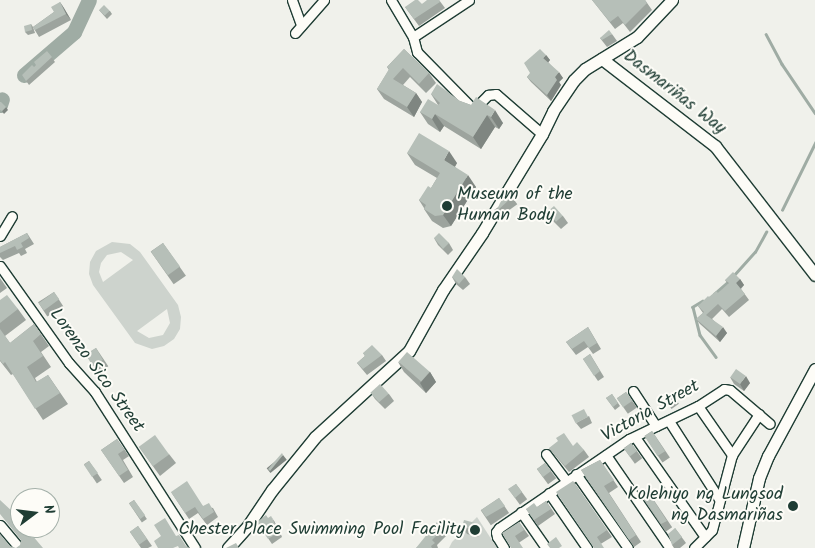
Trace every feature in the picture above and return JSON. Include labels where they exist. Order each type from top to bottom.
[{"type":"street","points":[[292,0],[301,25]]},
{"type":"street","points":[[295,33],[324,0]]},
{"type":"street","points":[[391,0],[413,36],[417,52],[471,107],[477,106],[488,95],[496,94],[542,134]]},
{"type":"street","points":[[413,36],[469,0]]},
{"type":"street","points":[[228,548],[247,527],[272,490],[315,437],[409,351],[443,290],[482,233],[542,134],[553,111],[574,80],[585,69],[637,37],[672,0]]},
{"type":"street","name":"Dasmariñas Way","points":[[602,59],[715,146],[815,275]]},
{"type":"street","points":[[0,236],[12,216]]},
{"type":"street","name":"Lorenzo Sico Street","points":[[0,266],[69,362],[95,392],[195,548]]},
{"type":"street","points":[[743,548],[759,478],[768,456],[815,369]]},
{"type":"street","name":"Victoria Street","points":[[504,548],[496,532],[521,512],[629,439],[698,406],[724,389],[730,390],[770,424]]},
{"type":"street","points":[[633,390],[656,426]]},
{"type":"street","points":[[698,406],[732,455]]},
{"type":"street","points":[[694,548],[712,530],[732,455],[758,414]]},
{"type":"street","points":[[669,421],[719,499]]},
{"type":"street","points":[[636,437],[705,537]]},
{"type":"street","points":[[546,454],[566,481]]},
{"type":"street","points":[[606,455],[670,548]]},
{"type":"street","points":[[576,474],[628,548]]},
{"type":"street","points":[[549,493],[587,548]]},
{"type":"street","points":[[521,512],[546,548]]},
{"type":"street","points":[[0,525],[19,548]]},
{"type":"shaded area","points":[[112,242],[130,244],[140,252],[178,305],[181,317],[180,329],[174,339],[164,346],[152,349],[135,343],[93,285],[89,274],[90,262],[96,251]],"holes":[[[121,252],[133,260],[103,282],[99,272],[101,263],[107,255]],[[167,309],[170,323],[163,335],[149,338],[137,331]]]},
{"type":"shaded area","name":"Chester Place Swimming Pool Facility","points":[[477,517],[497,548],[449,548],[452,542]]},
{"type":"building","points":[[415,0],[422,4],[427,0],[439,0],[440,2],[414,19],[405,7]]},
{"type":"building","points":[[592,0],[645,0],[647,3],[625,25],[618,16],[610,22]]},
{"type":"building","points":[[60,2],[66,14],[35,30],[33,27],[54,12],[51,7]]},
{"type":"building","points":[[104,5],[110,11],[105,16],[99,10]]},
{"type":"building","points":[[31,24],[32,30],[25,32],[24,26]]},
{"type":"building","points":[[609,30],[612,34],[602,40],[600,38]]},
{"type":"building","points":[[404,49],[429,73],[419,84],[403,68],[393,79],[416,93],[407,107],[377,89],[389,69],[387,67]]},
{"type":"building","points":[[540,49],[546,55],[543,58],[559,72],[555,77],[557,80],[547,95],[527,77],[530,73],[524,63]]},
{"type":"building","points":[[47,51],[52,57],[26,81],[22,75],[32,65],[34,67],[36,65],[34,62]]},
{"type":"building","points":[[437,84],[460,101],[471,105],[476,97],[495,110],[491,117],[487,115],[473,137],[435,114],[432,119],[420,112],[428,99],[438,105],[440,103],[431,94]]},
{"type":"building","points":[[0,102],[6,107],[2,111],[0,110]]},
{"type":"building","points":[[419,133],[449,151],[444,160],[468,175],[443,215],[435,216],[424,209],[426,205],[419,200],[428,186],[431,188],[440,173],[407,153]]},
{"type":"building","points":[[507,192],[512,197],[496,212],[500,203]]},
{"type":"building","points":[[554,206],[563,216],[556,222],[547,212]]},
{"type":"building","points":[[27,233],[29,238],[21,243],[23,247],[17,250],[15,246],[0,253],[0,247]]},
{"type":"building","points":[[439,233],[449,243],[443,249],[434,238]]},
{"type":"building","points":[[163,243],[180,266],[168,275],[151,252]]},
{"type":"building","points":[[457,269],[465,277],[459,284],[452,277]]},
{"type":"building","points":[[733,272],[740,279],[736,283],[745,294],[725,311],[718,304],[706,315],[723,327],[716,336],[696,319],[704,312],[698,306],[708,296],[716,291],[718,293],[729,283],[725,280]]},
{"type":"building","points":[[54,292],[59,299],[44,310],[39,303]]},
{"type":"building","points":[[7,295],[18,309],[0,323],[0,300]]},
{"type":"building","points":[[34,324],[41,334],[33,341],[43,356],[27,367],[36,382],[48,375],[60,393],[35,409],[5,362],[3,364],[0,360],[0,329],[10,343]]},
{"type":"building","points":[[588,327],[597,343],[589,348],[584,341],[572,349],[566,342]]},
{"type":"building","points":[[372,345],[382,355],[363,369],[357,363],[365,356],[363,353]]},
{"type":"building","points":[[96,348],[103,360],[93,366],[86,354]]},
{"type":"building","points":[[407,352],[430,372],[421,381],[398,362]]},
{"type":"building","points":[[590,354],[600,371],[594,376],[583,359]]},
{"type":"building","points":[[736,369],[746,376],[740,384],[730,377]]},
{"type":"building","points":[[380,384],[389,394],[379,402],[370,393]]},
{"type":"building","points":[[626,392],[632,401],[623,407],[617,398]]},
{"type":"building","points":[[612,394],[618,403],[613,407],[606,398]]},
{"type":"building","points":[[672,394],[677,401],[669,406],[665,400]]},
{"type":"building","points":[[584,409],[588,417],[576,423],[572,415]]},
{"type":"building","points":[[652,431],[665,451],[658,456],[644,436]]},
{"type":"building","points":[[564,433],[573,446],[577,442],[584,450],[565,466],[549,448],[558,441],[556,438]]},
{"type":"building","points":[[155,435],[169,454],[153,466],[139,447]]},
{"type":"building","points":[[117,439],[124,450],[118,454],[128,470],[119,476],[101,450]]},
{"type":"building","points":[[631,443],[637,451],[630,456],[624,448]]},
{"type":"building","points":[[282,453],[283,455],[270,471],[268,469]]},
{"type":"building","points":[[600,460],[614,480],[604,486],[636,535],[629,540],[581,470]]},
{"type":"building","points":[[89,461],[98,473],[92,477],[84,465]]},
{"type":"building","points":[[545,463],[551,471],[543,477],[537,469]]},
{"type":"building","points":[[187,481],[203,506],[209,503],[214,512],[203,519],[195,507],[185,513],[171,492]]},
{"type":"building","points":[[573,481],[607,530],[597,537],[604,548],[594,548],[556,492]]},
{"type":"building","points":[[516,484],[522,492],[515,498],[508,489]]},
{"type":"building","points":[[647,490],[667,521],[661,524],[641,495]]},
{"type":"building","points":[[499,498],[505,506],[486,517],[481,510]]},
{"type":"building","points":[[0,500],[10,509],[10,526],[0,514]]},
{"type":"building","points":[[134,500],[145,515],[140,519],[129,504]]},
{"type":"building","points":[[546,501],[551,509],[534,520],[526,509],[534,503],[537,507]]},
{"type":"building","points":[[266,515],[268,518],[271,516],[279,532],[268,539],[257,522]]},
{"type":"building","points":[[165,518],[176,536],[179,535],[186,546],[190,548],[179,548],[178,546],[158,548],[154,541],[161,536],[154,525]]},
{"type":"building","points":[[464,520],[475,523],[473,530],[462,527]]},
{"type":"building","points":[[437,522],[443,529],[432,540],[435,543],[431,546],[432,548],[416,548]]},
{"type":"building","points":[[519,522],[524,530],[515,536],[523,548],[511,548],[502,533]]},
{"type":"building","points":[[138,526],[147,539],[139,545],[130,532]]},
{"type":"building","points":[[675,528],[682,537],[672,545],[668,534]]},
{"type":"building","points":[[0,534],[10,546],[16,548],[0,548]]},
{"type":"building","points":[[556,537],[562,546],[550,548],[547,544]]},
{"type":"building","points":[[19,538],[34,538],[43,548],[16,548],[20,545]]},
{"type":"building","points":[[236,543],[239,548],[226,548]]},
{"type":"waterway","points":[[24,75],[74,32],[89,0]]},
{"type":"waterway","points":[[766,34],[782,64],[815,113]]},
{"type":"waterway","points":[[0,105],[2,99]]},
{"type":"waterway","points":[[782,210],[815,143]]},
{"type":"waterway","points":[[734,275],[755,252],[766,232]]},
{"type":"waterway","points":[[714,294],[729,281]]},
{"type":"waterway","points":[[703,301],[693,307],[700,335],[716,357]]},
{"type":"place","name":"Museum of the Human Body","points":[[447,206]]},
{"type":"place","name":"Kolehiyo ng Lungsod ng Dasmariñas","points":[[793,506]]},
{"type":"place","name":"Chester Place Swimming Pool Facility","points":[[475,530]]}]
